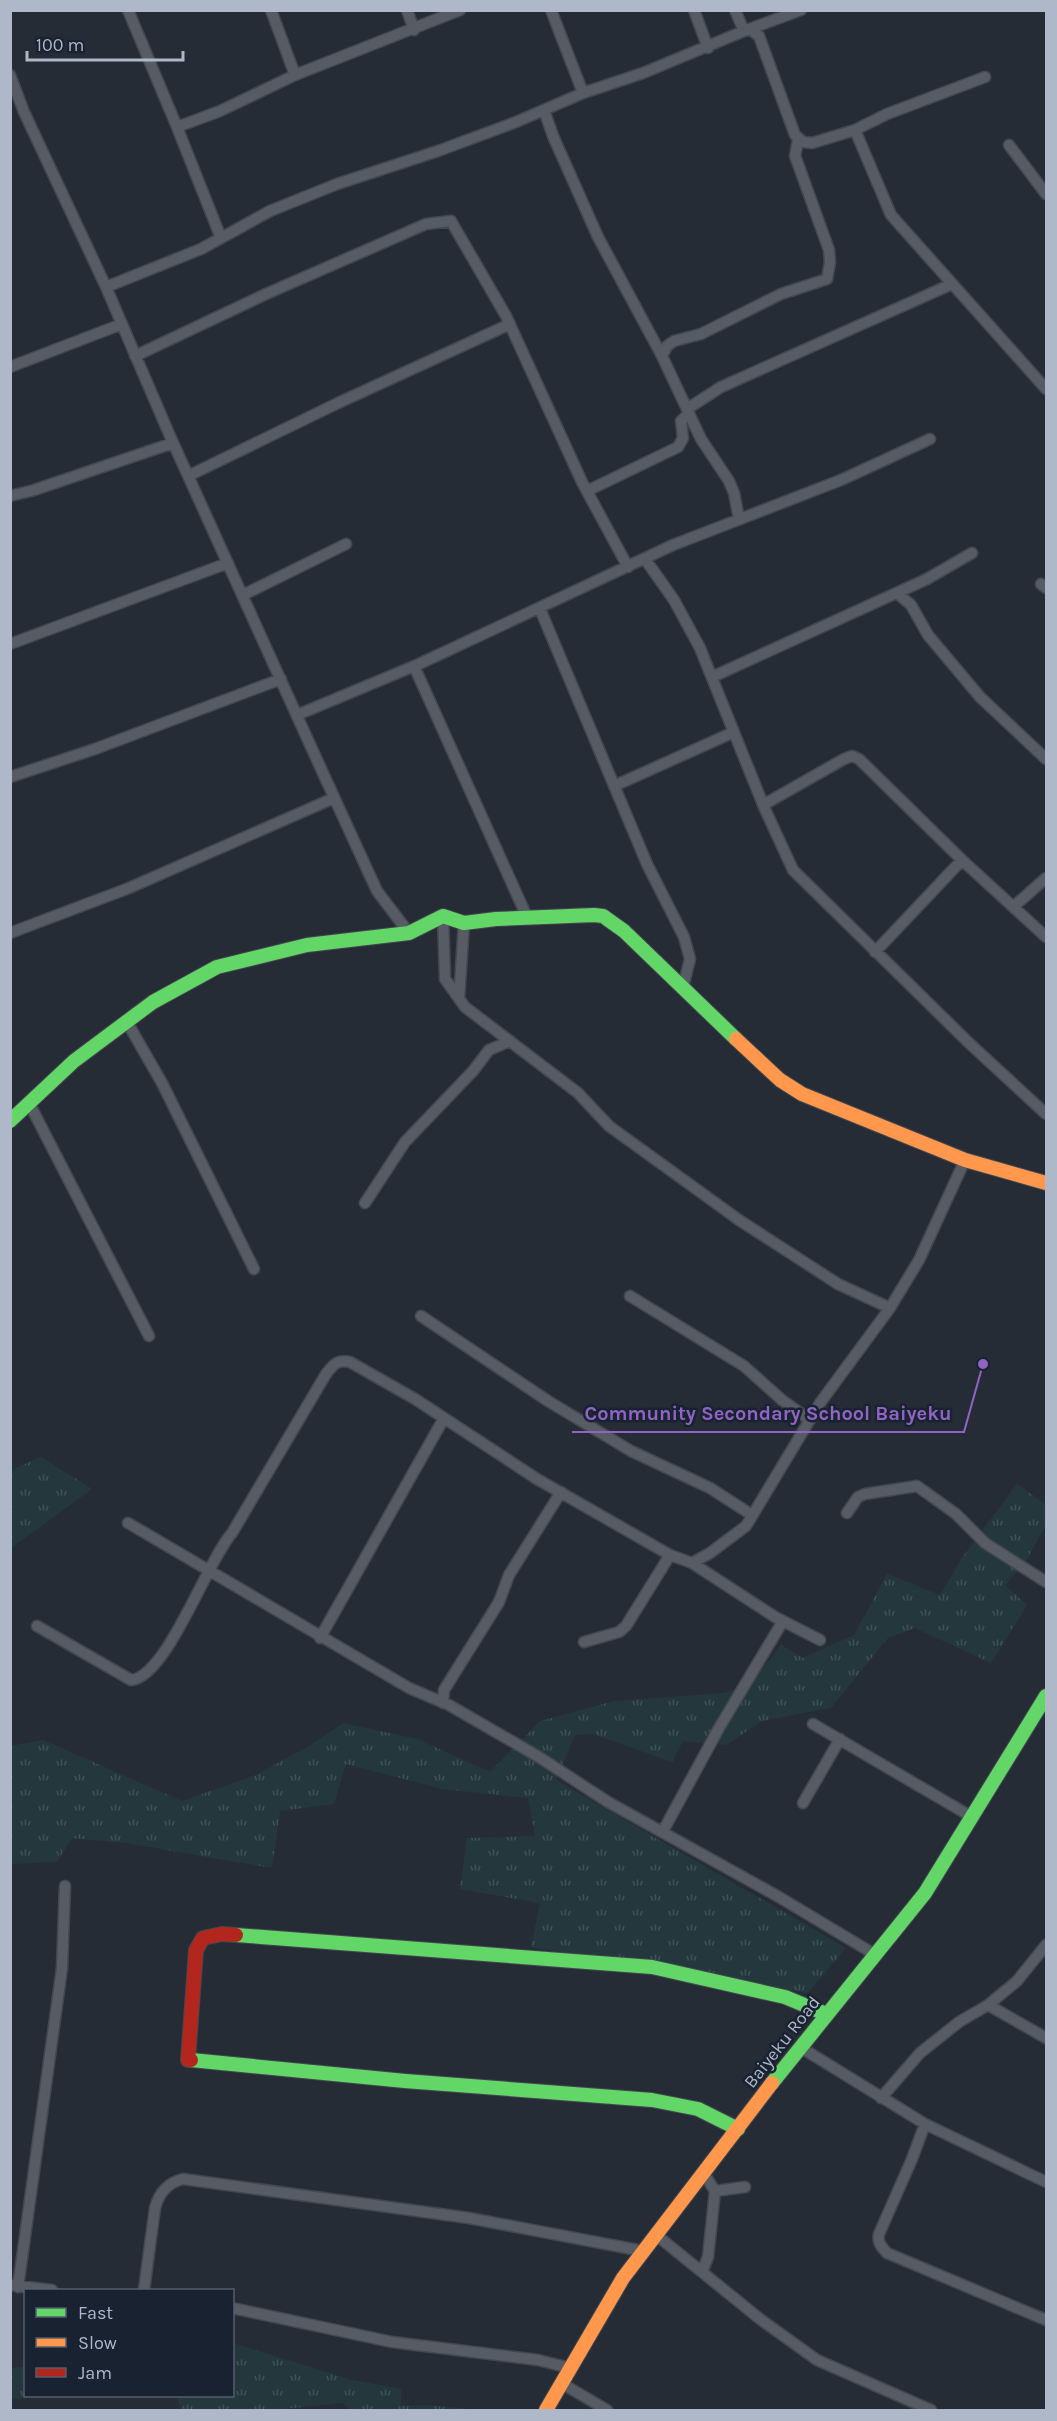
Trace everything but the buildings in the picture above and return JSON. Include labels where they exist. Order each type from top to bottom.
[{"type":"street","points":[[128,10],[221,238]]},
{"type":"street","points":[[271,10],[295,75]]},
{"type":"street","points":[[407,10],[414,30]]},
{"type":"street","points":[[177,127],[220,111],[295,75],[460,10]]},
{"type":"street","points":[[551,10],[584,93]]},
{"type":"street","points":[[694,10],[708,48]]},
{"type":"street","points":[[662,356],[667,346],[674,341],[701,334],[781,294],[827,279],[830,262],[829,250],[795,156],[798,140],[754,30],[735,10]]},
{"type":"street","points":[[106,287],[201,249],[270,211],[337,184],[438,151],[801,10]]},
{"type":"street","points":[[10,75],[13,88],[106,287],[173,443],[334,798],[378,891],[409,933]]},
{"type":"street","points":[[798,140],[812,143],[855,130],[887,114],[985,77]]},
{"type":"street","points":[[544,110],[553,136],[598,237],[662,356],[701,439],[729,481],[734,492],[739,519]]},
{"type":"street","points":[[855,130],[891,214],[1047,389]]},
{"type":"street","points":[[1009,145],[1047,194]]},
{"type":"street","points":[[135,356],[266,294],[415,228],[445,220],[451,221],[510,324],[587,491],[628,567]]},
{"type":"street","points":[[587,491],[678,447],[683,438],[681,421],[688,411],[721,387],[951,284]]},
{"type":"street","points":[[10,367],[122,324]]},
{"type":"street","points":[[188,476],[338,403],[510,324]]},
{"type":"street","points":[[297,715],[414,666],[645,559],[739,519],[842,480],[930,439]]},
{"type":"street","points":[[10,496],[173,443]]},
{"type":"street","points":[[243,595],[346,544]]},
{"type":"street","points":[[712,677],[916,584],[972,553]]},
{"type":"street","points":[[645,559],[674,600],[712,677],[763,805],[793,870],[968,1042],[1047,1114]]},
{"type":"street","points":[[10,644],[228,563]]},
{"type":"street","points":[[911,605],[916,584]]},
{"type":"street","points":[[897,592],[911,605],[928,635],[980,697],[1047,759]]},
{"type":"street","points":[[540,609],[647,864],[684,937],[690,958],[683,987]]},
{"type":"street","points":[[414,666],[527,917]]},
{"type":"street","points":[[10,777],[95,749],[281,679]]},
{"type":"street","points":[[614,786],[734,732]]},
{"type":"street","points":[[763,805],[852,756],[859,759],[962,860],[1047,937]]},
{"type":"street","points":[[10,933],[129,888],[334,798]]},
{"type":"street","points":[[875,952],[962,860]]},
{"type":"street","points":[[1013,907],[1047,878]]},
{"type":"street","points":[[443,916],[445,979],[465,1007],[578,1093],[609,1126],[740,1220],[837,1284],[890,1308]]},
{"type":"street","points":[[10,1120],[74,1061],[153,1002],[217,968],[307,945],[409,933],[443,916],[464,923],[527,917],[603,916],[624,931],[771,1072],[802,1094],[965,1160],[1047,1183]]},
{"type":"street","points":[[459,999],[464,923]]},
{"type":"street","points":[[127,1022],[162,1083],[254,1269]]},
{"type":"street","points":[[489,1050],[490,1026]]},
{"type":"street","points":[[365,1203],[405,1142],[473,1071],[489,1050],[510,1041]]},
{"type":"street","points":[[29,1104],[149,1336]]},
{"type":"street","points":[[692,1563],[739,1533],[752,1515],[820,1403],[890,1308],[919,1260],[965,1160]]},
{"type":"street","points":[[630,1296],[744,1365],[782,1400],[810,1420]]},
{"type":"street","points":[[421,1316],[539,1395],[630,1451],[711,1488],[752,1515]]},
{"type":"street","points":[[37,1626],[131,1680],[137,1679],[157,1663],[201,1587],[213,1575],[225,1540],[334,1364],[343,1360],[444,1418],[561,1492],[670,1555],[692,1563],[783,1621],[820,1640]]},
{"type":"street","points":[[320,1638],[444,1418]]},
{"type":"street","points":[[847,1513],[858,1497],[865,1494],[917,1486],[956,1514],[986,1542],[1047,1582]]},
{"type":"street","points":[[444,1703],[444,1690],[495,1609],[509,1575],[561,1492]]},
{"type":"street","points":[[128,1523],[320,1638],[409,1688],[444,1703],[539,1757],[608,1802],[663,1831],[874,1954]]},
{"type":"street","points":[[584,1642],[619,1632],[626,1626],[670,1555]]},
{"type":"street","points":[[663,1831],[719,1728],[783,1621]]},
{"type":"street","points":[[428,1696],[444,1690]]},
{"type":"street","name":"Baiyeku Road","points":[[546,2410],[623,2278],[655,2234],[826,2014],[925,1893],[1047,1696]]},
{"type":"street","points":[[813,1724],[972,1817]]},
{"type":"street","points":[[803,1803],[840,1739]]},
{"type":"street","points":[[42,2289],[14,2286],[62,1968],[65,1887]]},
{"type":"street","points":[[738,2129],[698,2109],[652,2100],[188,2060],[196,1950],[203,1938],[222,1934],[652,1967],[785,1997],[826,2014]]},
{"type":"street","points":[[881,2098],[920,2054],[959,2022],[988,2005],[1029,1968],[1047,1945]]},
{"type":"street","points":[[988,2005],[1047,2038]]},
{"type":"street","points":[[800,2047],[925,2124],[1047,2182]]},
{"type":"street","points":[[925,2124],[879,2234],[881,2246],[887,2253],[1047,2320]]},
{"type":"street","points":[[702,2272],[708,2257],[714,2192],[703,2172]]},
{"type":"street","points":[[144,2289],[154,2208],[158,2196],[175,2181],[183,2179],[470,2218],[643,2251]]},
{"type":"street","points":[[714,2192],[745,2187]]},
{"type":"street","points":[[655,2234],[760,2319],[817,2360],[931,2410]]},
{"type":"street","points":[[234,2308],[392,2342],[538,2360],[570,2368]]},
{"type":"street","points":[[561,2383],[607,2410]]},
{"type":"green space","points":[[41,1457],[92,1489],[11,1548],[11,1470]]},
{"type":"green space","points":[[1017,1484],[1046,1505],[1046,1525],[1027,1559],[1005,1585],[1027,1605],[991,1663],[915,1628],[888,1638],[831,1708],[762,1721],[726,1745],[683,1741],[672,1762],[593,1734],[575,1735],[556,1780],[846,1948],[808,1993],[531,1947],[540,1903],[460,1889],[467,1838],[535,1836],[528,1798],[442,1789],[346,1764],[334,1804],[280,1811],[272,1868],[126,1843],[72,1838],[57,1862],[11,1864],[10,1746],[43,1740],[182,1801],[256,1775],[309,1746],[343,1723],[417,1739],[490,1772],[540,1721],[614,1701],[723,1693],[749,1686],[781,1645],[803,1658],[854,1635],[887,1574],[940,1595],[962,1558]]},
{"type":"green space","points":[[234,2343],[352,2380],[401,2389],[401,2406],[425,2405],[481,2410],[351,2410],[343,2403],[273,2410],[180,2410],[178,2397],[234,2397]]},
{"type":"green space","points":[[24,2366],[24,2397],[31,2397],[11,2399],[11,2368]]},
{"type":"traffic: fast","points":[[10,1121],[74,1061],[153,1002],[217,967],[307,945],[409,933],[443,916],[464,923],[496,919],[603,916],[624,931],[736,1039]]},
{"type":"traffic: fast","points":[[772,2083],[925,1893],[1046,1696]]},
{"type":"traffic: fast","points":[[236,1935],[652,1967],[785,1997],[826,2014]]},
{"type":"traffic: fast","points":[[191,2060],[405,2081],[652,2100],[698,2109],[738,2129]]},
{"type":"traffic: slow","points":[[736,1039],[780,1080],[802,1094],[965,1160],[1046,1183]]},
{"type":"traffic: slow","points":[[546,2410],[623,2278],[772,2083]]},
{"type":"traffic: jam","points":[[191,2060],[188,2060],[196,1950],[203,1938],[222,1934],[236,1935]]},
{"type":"place","name":"Community Secondary School Baiyeku","points":[[983,1364]]}]
